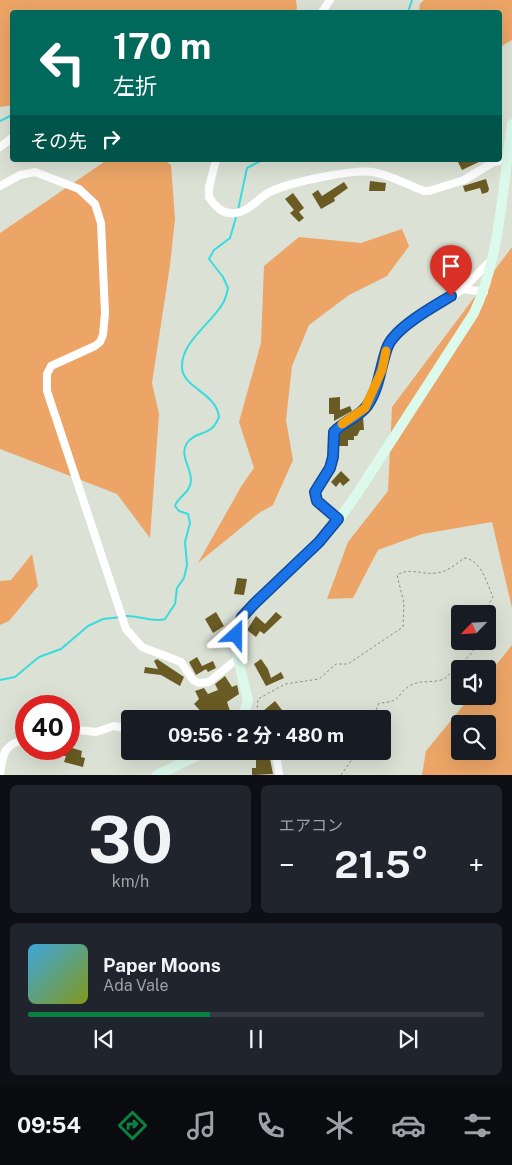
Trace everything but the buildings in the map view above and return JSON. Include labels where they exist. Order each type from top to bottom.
[{"type":"street","points":[[245,710],[248,701],[238,658],[236,635],[242,617],[338,519],[357,494],[455,344],[484,292],[493,258],[512,124]]},
{"type":"street","points":[[502,161],[506,160]]},
{"type":"street","points":[[215,162],[209,187],[209,197],[221,211],[234,214],[249,207],[266,193],[290,184],[366,172],[384,174],[424,191],[429,191],[464,180],[497,162]]},
{"type":"street","points":[[0,186],[20,175],[35,172],[89,196],[99,211],[105,313],[103,335],[100,342],[94,346],[51,366],[46,383],[57,424],[126,629],[142,647],[181,662],[193,680],[199,683],[209,682],[238,658]]},
{"type":"street","points":[[338,519],[317,501],[315,492],[330,468],[333,457],[334,432],[365,408],[382,370],[387,347],[397,333],[463,289],[493,258]]},
{"type":"street","points":[[463,289],[484,292]]},
{"type":"street","points":[[80,730],[96,732],[114,726],[121,727]]},
{"type":"street","points":[[0,775],[2,755],[15,742]]},
{"type":"street","points":[[157,775],[188,760]]},
{"type":"street","points":[[276,760],[280,775]]},
{"type":"path","points":[[257,710],[258,699],[285,684],[319,679],[336,664],[348,664],[403,627],[404,603],[397,582],[397,575],[408,570],[437,573],[446,570],[464,558],[472,558],[478,564],[493,597],[488,605]]},
{"type":"path","points":[[376,710],[379,703],[391,703],[400,698],[408,686],[417,682],[440,681],[448,677],[454,668],[471,655],[474,650]]},
{"type":"path","points":[[341,775],[352,760]]},
{"type":"shaded area","points":[[0,0],[296,0],[296,10],[10,10],[10,105],[0,107]]},
{"type":"shaded area","points":[[424,0],[512,0],[512,40],[502,46],[502,10],[419,10],[420,4]]},
{"type":"shaded area","points":[[104,162],[167,162],[171,165],[175,219],[152,383],[159,414],[150,538],[117,494],[0,449],[0,233]]},
{"type":"shaded area","points":[[402,229],[409,246],[387,276],[349,295],[309,325],[292,366],[286,420],[293,460],[273,505],[259,513],[198,563],[242,485],[254,468],[239,422],[261,343],[264,266],[299,237],[361,243]]},
{"type":"shaded area","points":[[512,247],[512,608],[492,522],[422,534],[378,550],[353,598],[327,599],[348,542],[388,491],[392,407]]},
{"type":"shaded area","points":[[32,554],[38,586],[9,621],[0,625],[0,581],[11,580]]},
{"type":"shaded area","points":[[512,645],[512,775],[422,775],[426,751],[451,720],[451,760],[496,760],[496,715],[455,715],[464,705],[496,705],[496,665]]},
{"type":"waterway","points":[[409,10],[412,0]]},
{"type":"waterway","points":[[0,121],[10,116]]},
{"type":"waterway","points":[[238,210],[247,168],[258,162]]},
{"type":"waterway","points":[[125,616],[155,620],[165,619],[175,604],[177,588],[184,578],[187,565],[185,542],[190,523],[188,514],[179,511],[175,506],[189,488],[191,480],[184,452],[187,443],[195,436],[212,428],[219,417],[217,409],[212,402],[187,380],[183,374],[183,358],[186,349],[218,310],[226,297],[228,288],[223,277],[209,259],[214,250],[230,238],[237,214]]},
{"type":"waterway","points":[[0,680],[15,677],[39,657],[61,649],[88,626],[103,619],[121,617]]},
{"type":"slow traffic","points":[[342,424],[358,415],[372,398],[382,370],[386,351]]},
{"type":"route","points":[[236,635],[242,617],[319,542],[338,519],[317,501],[315,492],[330,468],[333,457],[332,444],[334,432],[347,420],[358,415],[372,398],[382,370],[387,347],[392,339],[397,333],[451,296]]}]
